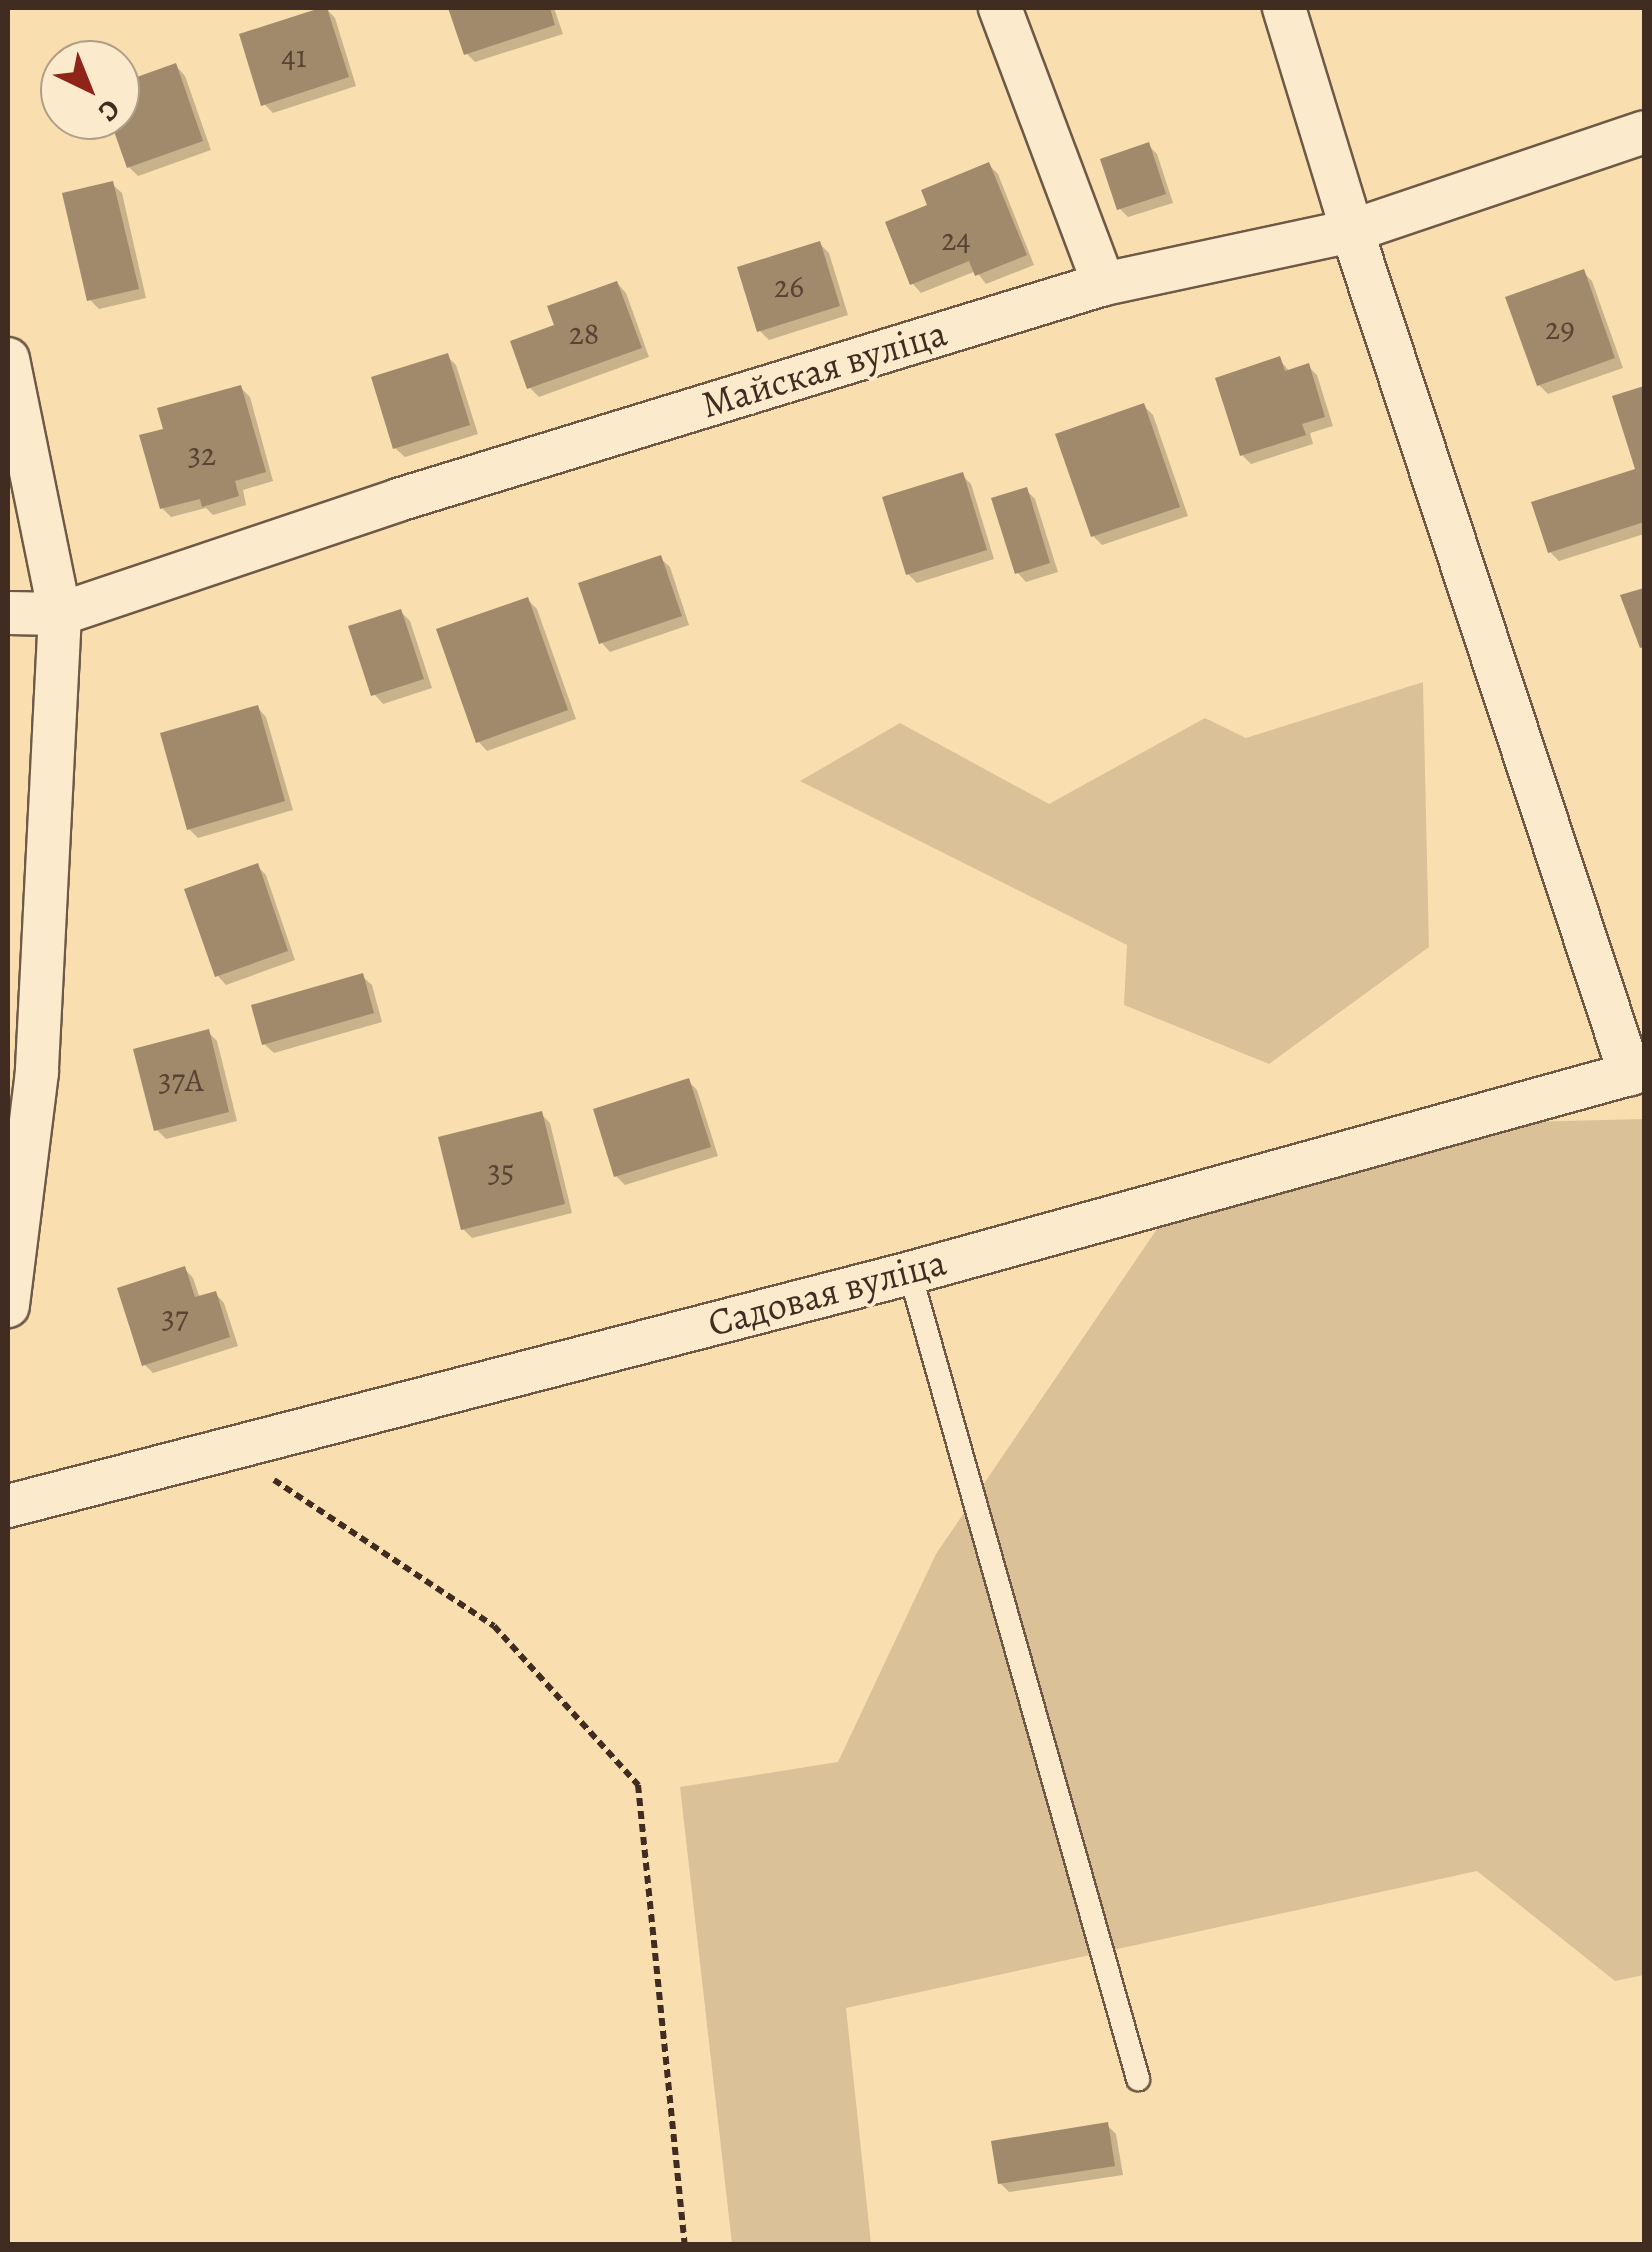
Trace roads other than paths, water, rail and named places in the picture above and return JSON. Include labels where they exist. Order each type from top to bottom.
[{"type":"street","points":[[1000,8],[1104,284]]},
{"type":"street","points":[[1284,8],[1352,231],[1637,1072]]},
{"type":"street","name":"Майская вуліца","points":[[8,613],[60,614],[398,500],[1104,284],[1352,231],[1644,132]]},
{"type":"street","points":[[8,358],[60,614],[22,1071],[8,1306]]},
{"type":"street","name":"Садовая вуліца","points":[[8,1506],[910,1272],[1637,1072]]},
{"type":"lane","points":[[910,1272],[1138,2079]]}]
